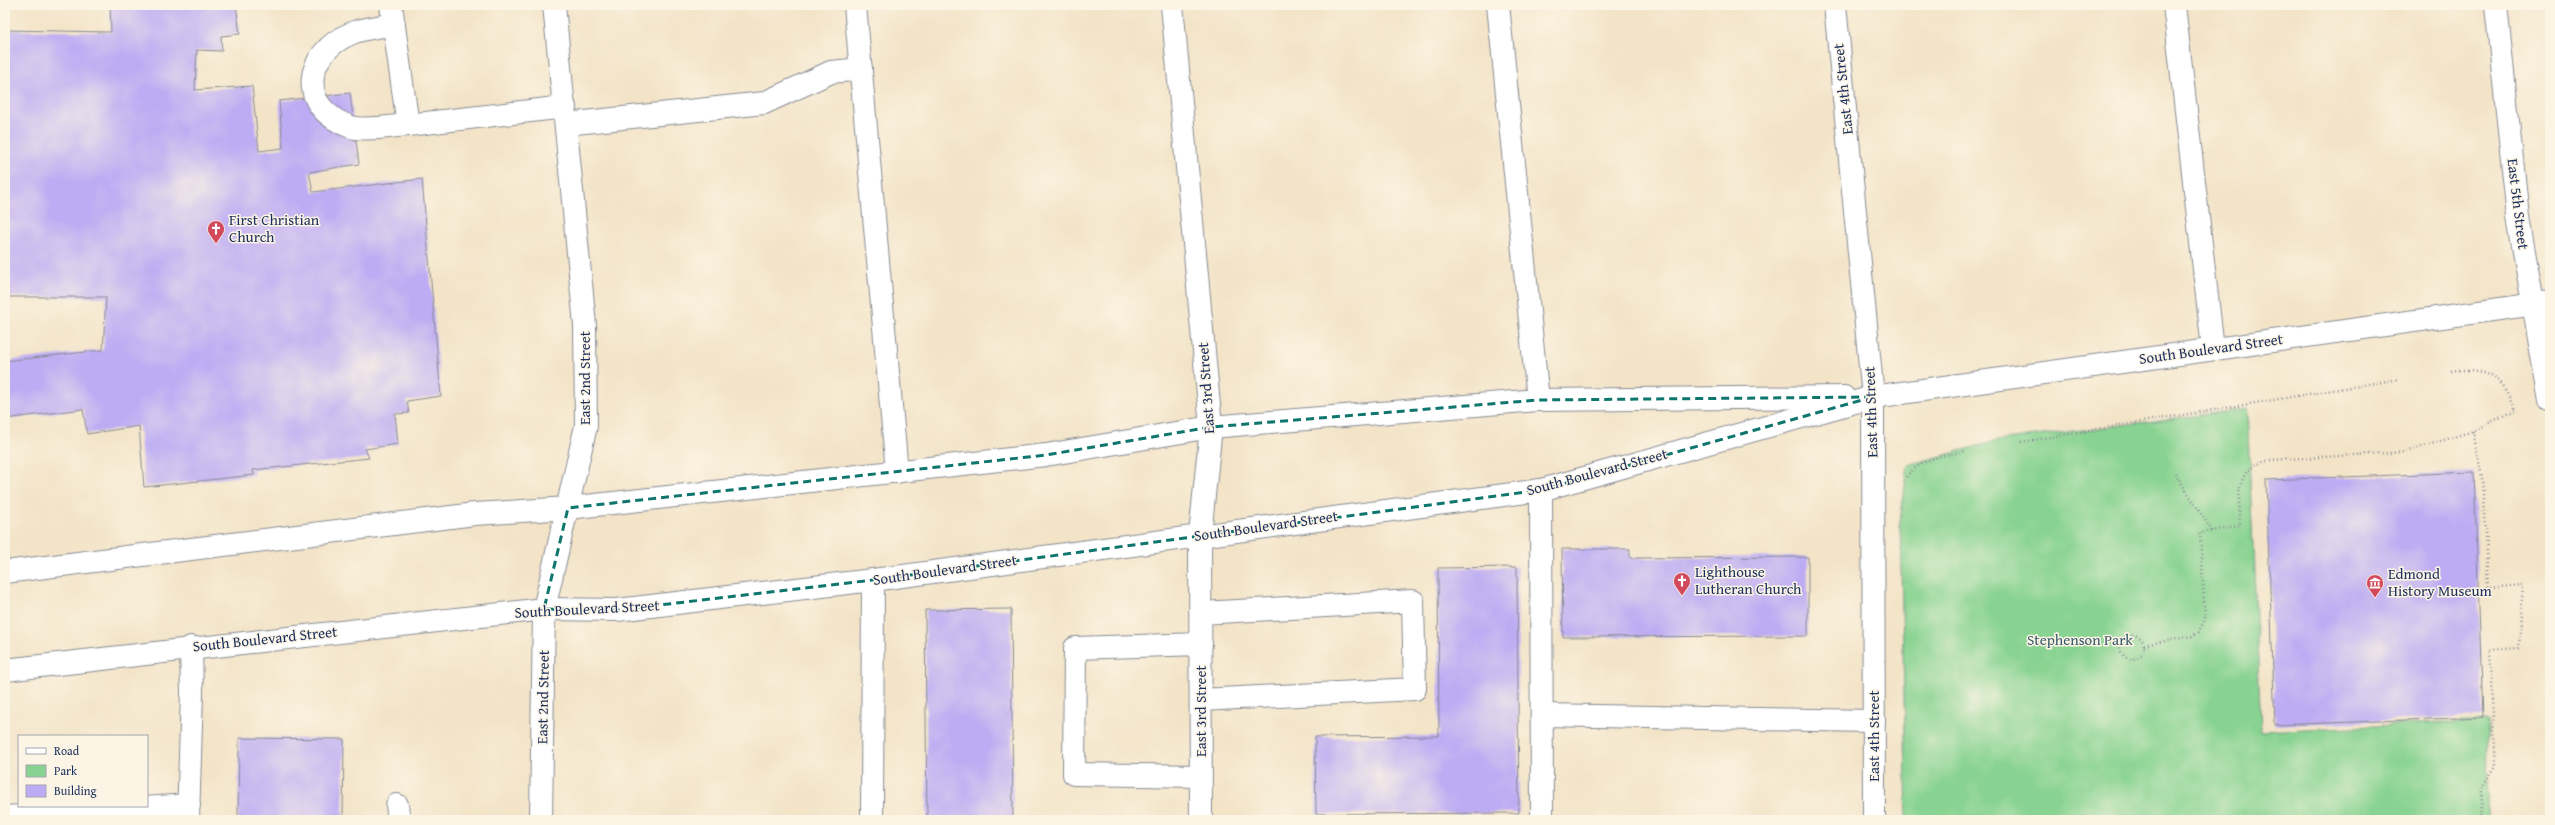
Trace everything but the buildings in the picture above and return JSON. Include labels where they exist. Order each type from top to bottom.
[{"type":"main road","name":"East 2nd Street","points":[[541,820],[544,609],[586,426],[586,324],[557,5]]},
{"type":"main road","points":[[856,5],[897,472]]},
{"type":"main road","name":"East 3rd Street","points":[[1172,5],[1211,426],[1200,535],[1201,820]]},
{"type":"main road","points":[[1498,5],[1538,400]]},
{"type":"main road","name":"East 4th Street","points":[[1835,5],[1873,397],[1874,820]]},
{"type":"main road","points":[[2174,5],[2213,349]]},
{"type":"main road","name":"East 5th Street","points":[[2496,5],[2518,217],[2541,303],[2550,401]]},
{"type":"main road","points":[[408,125],[393,14],[352,33],[326,50],[311,73],[314,98],[332,118],[352,127],[408,125],[566,116],[764,103],[831,72],[861,69]]},
{"type":"main road","name":"South Boulevard Street","points":[[5,572],[475,514],[568,508],[1046,455],[1211,426],[1538,400],[1873,397],[2541,303]]},
{"type":"main road","name":"South Boulevard Street","points":[[5,670],[544,609],[617,610],[873,580],[1541,490],[1873,397]]},
{"type":"main road","points":[[1541,490],[1542,820]]},
{"type":"main road","points":[[872,820],[873,580]]},
{"type":"main road","points":[[1200,613],[1413,600],[1415,689],[1201,700]]},
{"type":"main road","points":[[1200,644],[1074,648],[1074,774],[1201,776]]},
{"type":"main road","points":[[5,817],[188,812],[192,693],[191,648]]},
{"type":"main road","points":[[1542,715],[1874,721]]},
{"type":"path","points":[[2144,645],[2192,636],[2203,626],[2205,618],[2200,533],[2240,526],[2240,482],[2244,474],[2260,462],[2405,452],[2473,432],[2515,410],[2511,397],[2500,380],[2473,370],[2451,371]]},
{"type":"path","points":[[2022,442],[2399,380]]},
{"type":"path","points":[[2473,432],[2482,476],[2488,588],[2523,586],[2519,648],[2489,650],[2496,766],[2482,787],[2481,820]]},
{"type":"path","points":[[2175,473],[2212,531]]},
{"type":"path","points":[[2130,635],[2141,638],[2144,645],[2142,653],[2136,658],[2128,658],[2120,648],[2122,641],[2130,635]]},
{"type":"highlighted area","points":[[1873,397],[1541,490],[873,580],[617,610],[544,609],[568,508],[1046,455],[1211,427],[1538,400]]},
{"type":"green space","name":"Stephenson Park","points":[[2247,409],[2261,731],[2488,721],[2487,820],[1907,820],[1900,522],[1908,465],[1997,441]]},
{"type":"place","name":"First Christian Church","points":[[216,244]]},
{"type":"place","name":"Lighthouse Lutheran Church","points":[[1682,596]]},
{"type":"place","name":"Edmond History Museum","points":[[2375,598]]}]
